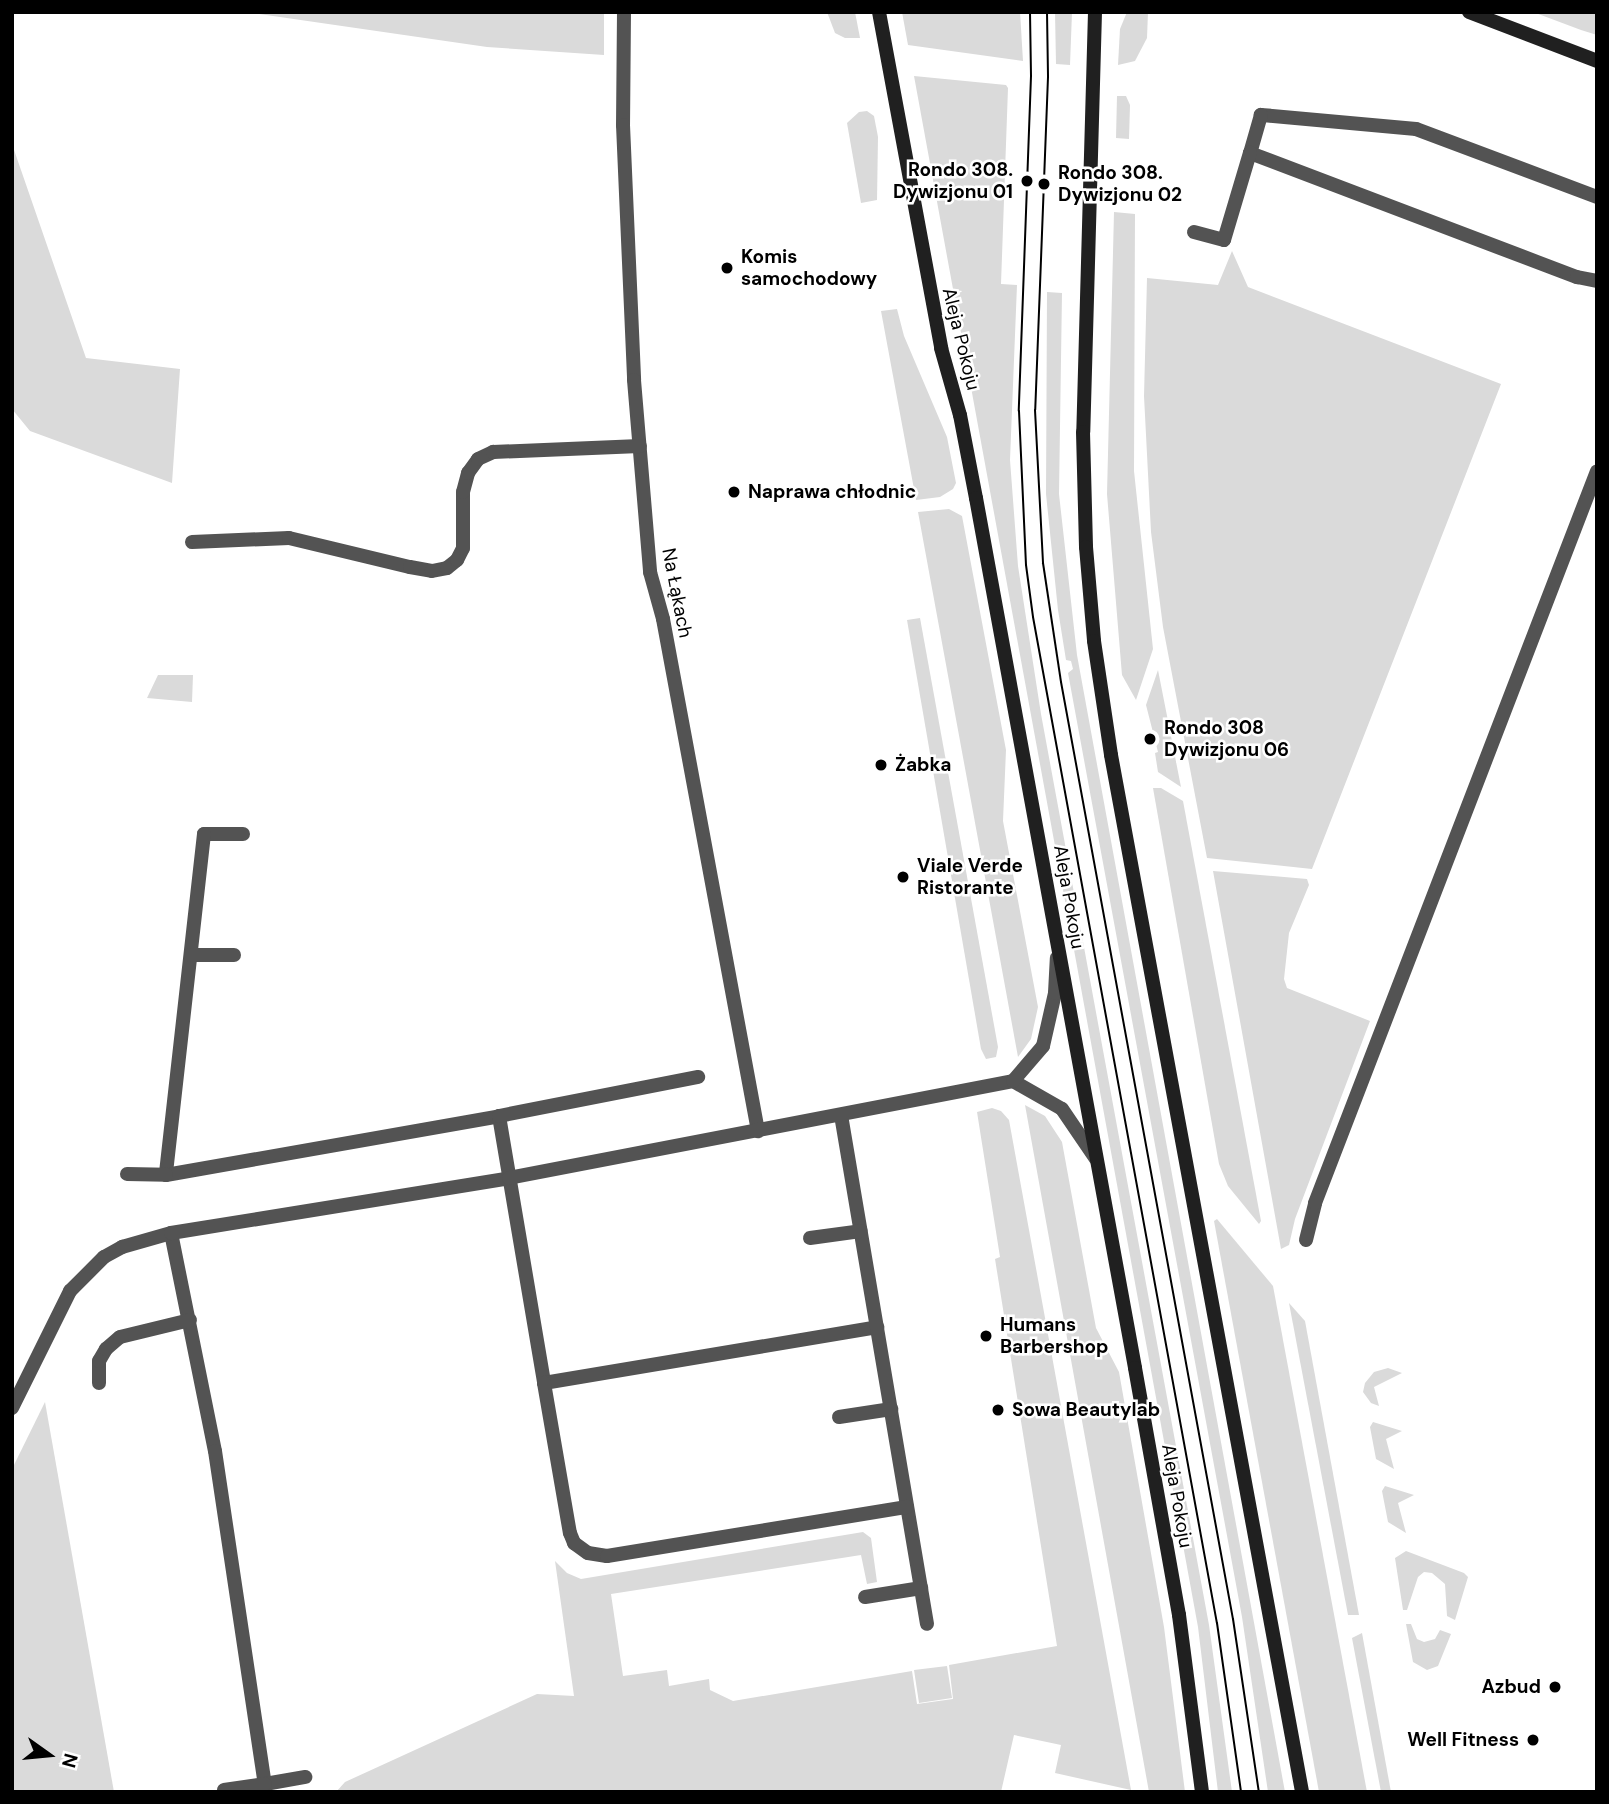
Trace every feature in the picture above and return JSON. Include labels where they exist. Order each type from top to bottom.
[{"type":"main road","name":"Aleja Pokoju","points":[[879,12],[941,348],[962,427],[1097,1160],[1179,1615],[1202,1792]]},
{"type":"main road","points":[[1095,12],[1083,432],[1085,535],[1094,641],[1113,769],[1302,1792]]},
{"type":"main road","points":[[1469,12],[1597,61]]},
{"type":"street","name":"Na Łąkach","points":[[624,12],[623,125],[640,446],[650,572],[663,619],[758,1131]]},
{"type":"street","points":[[1194,232],[1224,240],[1261,115],[1416,129],[1597,197]]},
{"type":"street","points":[[1250,153],[1565,273],[1597,281]]},
{"type":"street","points":[[192,542],[289,538],[410,567],[432,571],[447,568],[457,560],[463,548],[463,492],[468,473],[478,459],[493,452],[640,446]]},
{"type":"street","points":[[1306,1240],[1319,1192],[1597,471]]},
{"type":"street","points":[[166,1175],[204,834],[243,834]]},
{"type":"street","points":[[12,1408],[57,1313],[79,1280],[104,1257],[122,1247],[171,1233],[509,1178],[1013,1081],[1043,1046],[1055,993],[1058,946]]},
{"type":"street","points":[[191,955],[234,955]]},
{"type":"street","points":[[127,1174],[166,1175],[698,1077]]},
{"type":"street","points":[[1013,1081],[1062,1110],[1097,1160]]},
{"type":"street","points":[[499,1115],[574,1544],[588,1553],[607,1556],[907,1507]]},
{"type":"street","points":[[841,1115],[927,1624]]},
{"type":"street","points":[[810,1238],[861,1231]]},
{"type":"street","points":[[171,1233],[223,1499],[265,1784]]},
{"type":"street","points":[[99,1383],[99,1361],[106,1349],[120,1337],[190,1320]]},
{"type":"street","points":[[544,1383],[877,1327]]},
{"type":"street","points":[[839,1417],[891,1409]]},
{"type":"street","points":[[865,1597],[921,1588]]},
{"type":"street","points":[[224,1790],[305,1777]]},
{"type":"shaded area","points":[[246,12],[604,12],[604,55],[487,47]]},
{"type":"shaded area","points":[[827,12],[855,12],[860,38],[845,38],[835,33]]},
{"type":"shaded area","points":[[902,12],[1020,12],[1023,61],[908,45]]},
{"type":"shaded area","points":[[1055,12],[1072,12],[1070,65],[1056,64]]},
{"type":"shaded area","points":[[1127,12],[1148,12],[1147,38],[1135,61],[1118,65],[1120,29]]},
{"type":"shaded area","points":[[1533,12],[1597,12],[1597,35],[1581,30]]},
{"type":"shaded area","points":[[914,76],[1006,85],[1008,88],[1001,284],[1017,285],[1010,460],[1018,566],[1041,714],[1209,1625],[1232,1792],[1218,1792],[1198,1627]]},
{"type":"shaded area","points":[[1117,96],[1126,96],[1130,105],[1129,139],[1116,138]]},
{"type":"shaded area","points":[[867,111],[874,116],[878,137],[877,200],[861,203],[847,123],[859,112]]},
{"type":"shaded area","points":[[12,144],[86,358],[180,369],[172,483],[30,431],[12,409]]},
{"type":"shaded area","points":[[1114,212],[1135,214],[1134,471],[1153,649],[1136,700],[1122,675],[1107,494]]},
{"type":"shaded area","points":[[1232,251],[1248,287],[1501,384],[1312,869],[1207,858],[1163,627],[1151,532],[1144,396],[1147,278],[1218,285]]},
{"type":"shaded area","points":[[1047,292],[1062,293],[1059,494],[1077,655],[1285,1792],[1268,1792],[1242,1617],[1068,673],[1073,669],[1071,661],[1066,660],[1058,610],[1046,494]]},
{"type":"shaded area","points":[[897,309],[904,336],[947,437],[956,483],[953,489],[940,497],[916,500],[881,311]]},
{"type":"shaded area","points":[[949,509],[962,516],[1006,750],[1003,821],[1038,1007],[1031,1039],[1018,1057],[918,512]]},
{"type":"shaded area","points":[[920,618],[998,1047],[996,1057],[986,1059],[981,1049],[907,620]]},
{"type":"shaded area","points":[[1158,670],[1181,787],[1158,772],[1155,753],[1158,752],[1146,705]]},
{"type":"shaded area","points":[[158,675],[193,675],[192,702],[147,698]]},
{"type":"shaded area","points":[[1153,788],[1161,788],[1183,801],[1261,1221],[1259,1224],[1228,1186],[1219,1164]]},
{"type":"shaded area","points":[[1213,871],[1307,879],[1309,885],[1289,933],[1284,979],[1287,988],[1370,1021],[1295,1219],[1289,1245],[1281,1249]]},
{"type":"shaded area","points":[[1025,1105],[1045,1116],[1062,1142],[1096,1328],[1119,1372],[1164,1627],[1185,1792],[1149,1792]]},
{"type":"shaded area","points":[[992,1108],[1001,1111],[1009,1120],[1131,1790],[1055,1773],[1061,1745],[1014,1735],[1001,1792],[336,1792],[345,1782],[537,1694],[574,1696],[555,1561],[567,1573],[581,1579],[863,1532],[871,1538],[877,1582],[867,1584],[861,1555],[611,1594],[623,1676],[667,1670],[669,1686],[709,1679],[710,1690],[733,1701],[912,1671],[917,1704],[953,1699],[949,1665],[1057,1646],[995,1259],[1000,1257],[977,1112]]},
{"type":"shaded area","points":[[1217,1219],[1273,1286],[1367,1792],[1319,1792],[1214,1221]]},
{"type":"shaded area","points":[[1289,1303],[1305,1321],[1359,1615],[1348,1615]]},
{"type":"shaded area","points":[[1388,1368],[1402,1373],[1374,1387],[1379,1406],[1371,1403],[1363,1392],[1365,1383],[1374,1372]]},
{"type":"shaded area","points":[[45,1402],[114,1792],[12,1792],[12,1469]]},
{"type":"shaded area","points":[[1373,1422],[1402,1431],[1386,1439],[1394,1469],[1376,1459],[1370,1427]]},
{"type":"shaded area","points":[[1385,1486],[1414,1495],[1398,1503],[1406,1533],[1388,1522],[1382,1491]]},
{"type":"shaded area","points":[[1406,1551],[1464,1573],[1468,1577],[1455,1620],[1447,1616],[1445,1584],[1432,1573],[1424,1572],[1418,1577],[1407,1610],[1403,1610],[1395,1558]]},
{"type":"shaded area","points":[[1406,1624],[1411,1624],[1417,1639],[1424,1642],[1435,1639],[1440,1630],[1451,1634],[1438,1666],[1427,1670],[1413,1662]]},
{"type":"shaded area","points":[[1362,1633],[1391,1792],[1381,1792],[1352,1638]]},
{"type":"shaded area","points":[[947,1666],[952,1698],[919,1703],[914,1670]]},
{"type":"tram line","points":[[1030,12],[1031,76],[1019,411],[1026,565],[1033,617],[1217,1623],[1241,1792]]},
{"type":"tram line","points":[[1047,12],[1048,77],[1035,410],[1043,563],[1061,682],[1233,1619],[1259,1792]]},
{"type":"place","name":"Rondo 308. Dywizjonu 01","points":[[1027,181]]},
{"type":"place","name":"Rondo 308. Dywizjonu 02","points":[[1044,184]]},
{"type":"place","name":"Komis samochodowy","points":[[727,268]]},
{"type":"place","name":"Naprawa chłodnic","points":[[734,492]]},
{"type":"place","name":"Rondo 308 Dywizjonu 06","points":[[1150,739]]},
{"type":"place","name":"Żabka","points":[[881,765]]},
{"type":"place","name":"Viale Verde Ristorante","points":[[903,877]]},
{"type":"place","name":"Humans Barbershop","points":[[986,1336]]},
{"type":"place","name":"Sowa Beautylab","points":[[998,1410]]},
{"type":"place","name":"Azbud","points":[[1555,1687]]},
{"type":"place","name":"Well Fitness","points":[[1533,1740]]}]
